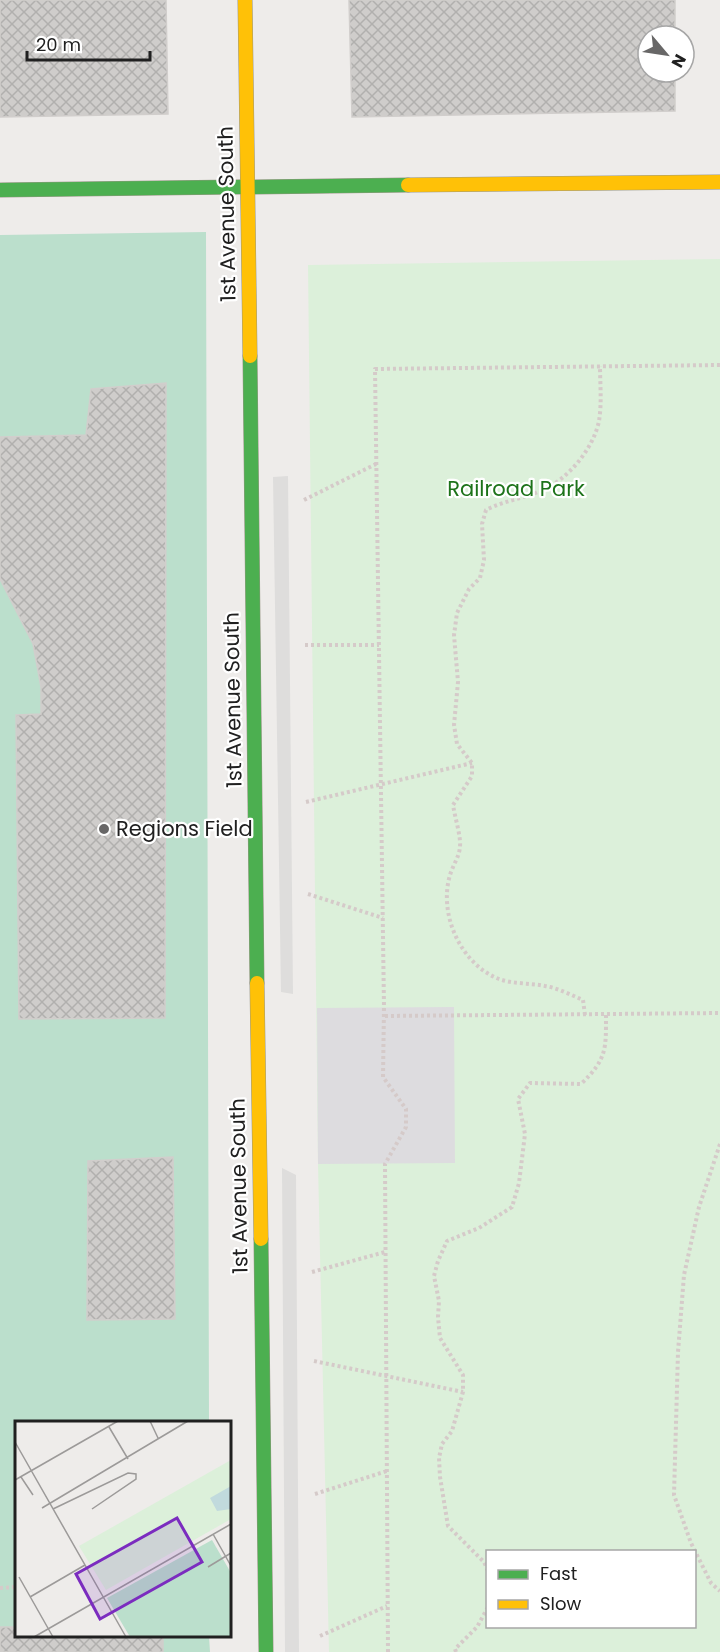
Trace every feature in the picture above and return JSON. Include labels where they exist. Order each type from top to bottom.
[{"type":"street","name":"1st Avenue South","points":[[246,0],[266,1652]]},
{"type":"street","points":[[0,190],[720,182]]},
{"type":"path","points":[[388,1652],[385,1164],[406,1127],[405,1109],[383,1077],[375,369],[720,365]]},
{"type":"path","points":[[585,1015],[583,1000],[546,986],[500,980],[479,968],[454,935],[449,916],[448,895],[451,872],[458,860],[460,841],[453,805],[472,776],[472,763],[458,744],[454,725],[458,682],[454,635],[457,613],[469,589],[480,578],[484,560],[482,524],[486,510],[499,503],[539,492],[557,482],[572,468],[589,446],[599,421],[600,366]]},
{"type":"path","points":[[304,500],[376,464]]},
{"type":"path","points":[[304,645],[379,645]]},
{"type":"path","points":[[306,802],[472,763]]},
{"type":"path","points":[[308,894],[383,918]]},
{"type":"path","points":[[384,1016],[720,1013]]},
{"type":"path","points":[[486,1566],[448,1526],[439,1458],[442,1444],[452,1431],[463,1392],[463,1375],[440,1338],[434,1276],[447,1241],[479,1228],[512,1208],[519,1183],[525,1134],[519,1099],[530,1083],[581,1084],[598,1069],[606,1051],[606,1015]]},
{"type":"path","points":[[694,1550],[674,1495],[678,1352],[684,1275],[699,1207],[720,1144]]},
{"type":"path","points":[[312,1272],[385,1252]]},
{"type":"path","points":[[314,1360],[463,1392]]},
{"type":"path","points":[[315,1494],[387,1471]]},
{"type":"path","points":[[696,1553],[711,1583],[720,1591]]},
{"type":"path","points":[[0,1588],[15,1587]]},
{"type":"path","points":[[320,1636],[387,1606]]},
{"type":"path","points":[[456,1652],[456,1649],[477,1627],[486,1610]]},
{"type":"green space","name":"Regions Field","points":[[206,232],[209,1421],[15,1421],[15,1637],[209,1637],[210,1652],[0,1652],[0,235]]},
{"type":"green space","name":"Railroad Park","points":[[720,259],[720,1652],[329,1652],[318,1164],[308,265]]},
{"type":"shaded area","points":[[288,476],[293,994],[281,992],[273,477]]},
{"type":"shaded area","points":[[454,1007],[455,1163],[318,1164],[317,1008]]},
{"type":"shaded area","points":[[282,1168],[296,1175],[299,1652],[285,1652]]},
{"type":"building","points":[[0,0],[166,0],[168,114],[0,117]]},
{"type":"building","points":[[349,0],[675,0],[675,24],[636,24],[636,84],[675,84],[675,111],[352,117]]},
{"type":"building","points":[[166,383],[165,1018],[19,1019],[16,715],[41,714],[41,687],[33,644],[0,579],[0,437],[86,435],[91,389]]},
{"type":"building","points":[[173,1157],[175,1319],[87,1320],[88,1161]]},
{"type":"building","points":[[0,1627],[15,1627],[15,1637],[163,1637],[163,1652],[0,1652]]},
{"type":"traffic: fast","points":[[0,190],[408,185]]},
{"type":"traffic: fast","points":[[250,356],[257,983]]},
{"type":"traffic: fast","points":[[261,1239],[266,1652]]},
{"type":"traffic: slow","points":[[245,0],[250,356]]},
{"type":"traffic: slow","points":[[408,185],[720,182]]},
{"type":"traffic: slow","points":[[257,983],[261,1239]]},
{"type":"place","name":"Regions Field","points":[[104,829]]}]
